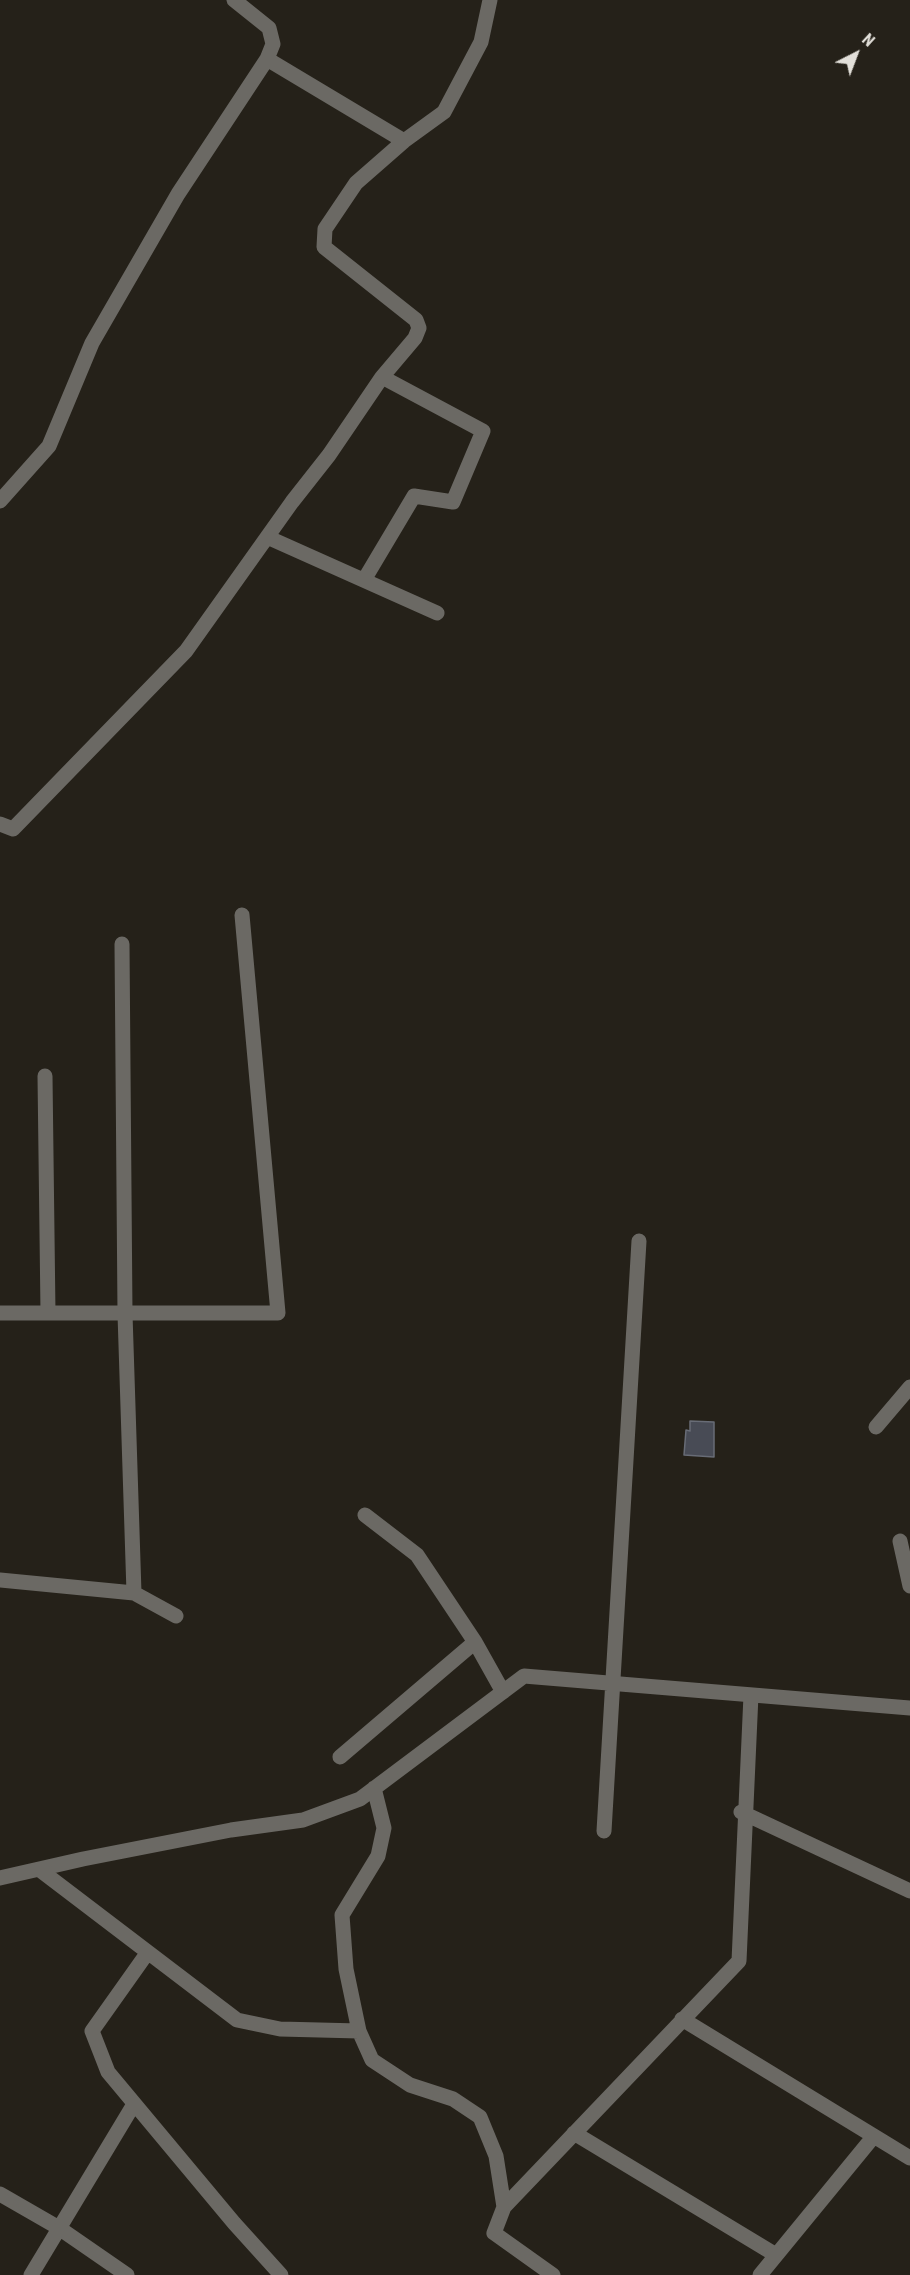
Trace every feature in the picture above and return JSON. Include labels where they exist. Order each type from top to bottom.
[{"type":"street","points":[[0,501],[49,446],[92,343],[177,194],[267,59],[273,44],[269,28],[234,0]]},
{"type":"street","points":[[0,824],[14,829],[186,651],[329,455],[382,377],[415,338],[419,328],[416,320],[324,247],[325,229],[356,183],[404,141],[444,112],[482,42],[490,0]]},
{"type":"street","points":[[267,59],[404,141]]},
{"type":"street","points":[[364,580],[414,496],[453,502],[483,431],[382,377]]},
{"type":"street","points":[[267,537],[437,613]]},
{"type":"street","points":[[0,1313],[278,1314],[242,915]]},
{"type":"street","points":[[122,944],[125,1314],[134,1593]]},
{"type":"street","points":[[45,1076],[48,1313]]},
{"type":"street","points":[[604,1831],[639,1241]]},
{"type":"street","points":[[876,1427],[910,1387]]},
{"type":"street","points":[[365,1515],[417,1555],[475,1642],[503,1692]]},
{"type":"street","points":[[900,1540],[910,1586]]},
{"type":"street","points":[[0,1580],[134,1593],[176,1616]]},
{"type":"street","points":[[340,1757],[475,1642]]},
{"type":"street","points":[[0,1878],[231,1830],[303,1820],[360,1799],[524,1676],[910,1708]]},
{"type":"street","points":[[553,2275],[494,2232],[504,2207],[739,1961],[751,1695]]},
{"type":"street","points":[[374,1788],[384,1828],[378,1856],[342,1915],[346,1969],[359,2031],[372,2060],[411,2085],[453,2099],[480,2117],[496,2156],[504,2207]]},
{"type":"street","points":[[744,1813],[910,1891]]},
{"type":"street","points":[[40,1870],[237,2020],[280,2029],[359,2031]]},
{"type":"street","points":[[148,1952],[92,2031],[108,2072],[234,2223],[281,2275]]},
{"type":"street","points":[[682,2019],[874,2136],[908,2154]]},
{"type":"street","points":[[31,2275],[134,2104]]},
{"type":"street","points":[[574,2133],[776,2255]]},
{"type":"street","points":[[760,2275],[874,2136]]},
{"type":"street","points":[[0,2194],[59,2228],[127,2275]]},
{"type":"building","points":[[690,1421],[714,1422],[714,1457],[684,1455],[686,1430],[690,1431]]}]
